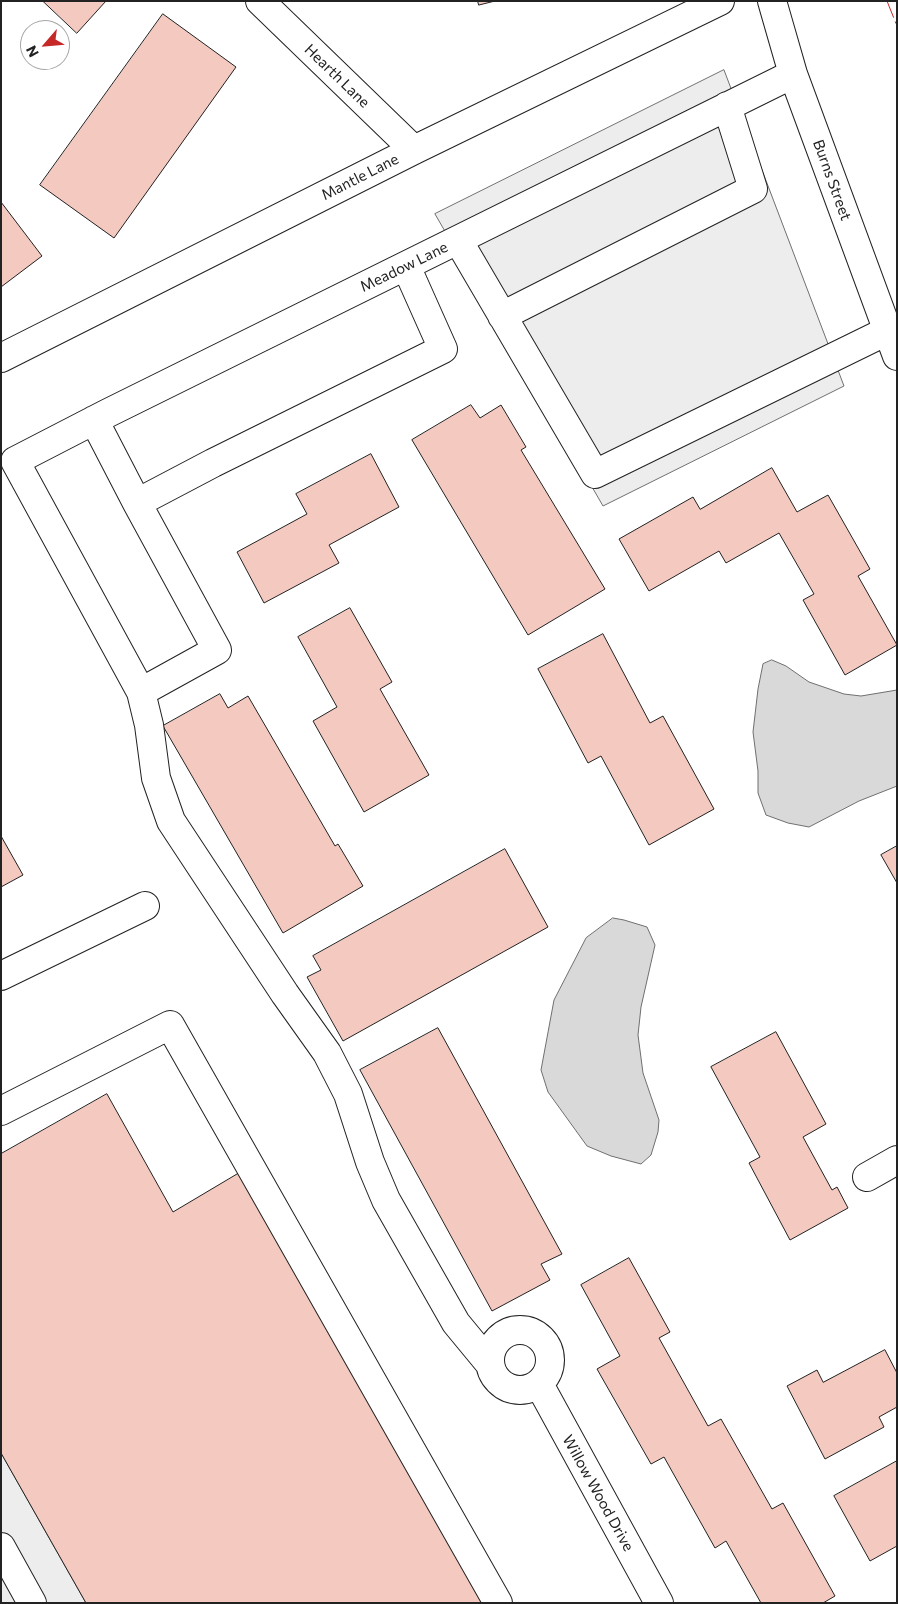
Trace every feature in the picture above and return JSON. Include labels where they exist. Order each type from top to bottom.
[{"type":"street","name":"Hearth Lane","points":[[260,1],[414,150]]},
{"type":"street","name":"Mantle Lane","points":[[1,358],[414,150],[720,1]]},
{"type":"street","name":"Burns Street","points":[[772,1],[793,74],[897,356]]},
{"type":"street","name":"Meadow Lane","points":[[141,692],[15,461],[94,420],[793,74]]},
{"type":"street","points":[[502,316],[753,189],[727,106]]},
{"type":"street","points":[[458,240],[595,474],[888,331]]},
{"type":"street","points":[[137,503],[213,463],[443,349],[406,266]]},
{"type":"street","points":[[94,420],[217,650],[141,692],[149,725],[156,778],[171,821],[285,994],[327,1053],[348,1094],[370,1162],[386,1200],[456,1323],[490,1363]]},
{"type":"street","points":[[1,976],[146,906]]},
{"type":"street","points":[[1,1111],[170,1025],[498,1603]]},
{"type":"street","points":[[867,1177],[897,1160]]},
{"type":"street","points":[[522,1329],[532,1332],[544,1342],[550,1356],[550,1366],[546,1376],[539,1384],[521,1390],[504,1386],[492,1372],[490,1363],[490,1352],[494,1343],[502,1335],[522,1329]]},
{"type":"street","name":"Willow Wood Drive","points":[[539,1384],[658,1603]]},
{"type":"street","points":[[1,1547],[32,1603]]},
{"type":"shaded area","points":[[724,70],[844,386],[603,506],[435,214]]},
{"type":"shaded area","points":[[772,660],[786,666],[809,682],[844,694],[861,696],[897,690],[897,786],[859,801],[809,827],[788,823],[766,815],[758,793],[758,771],[753,732],[763,664]]},
{"type":"shaded area","points":[[613,918],[647,927],[655,945],[641,1007],[638,1035],[643,1073],[659,1120],[658,1132],[651,1155],[641,1164],[611,1156],[587,1146],[548,1092],[541,1070],[554,1000],[586,938]]},
{"type":"shaded area","points":[[1,1453],[86,1603],[1,1603]]},
{"type":"building","points":[[43,1],[106,1],[77,33],[70,26],[70,20],[63,20]]},
{"type":"building","points":[[478,1],[495,1],[479,5]]},
{"type":"building","points":[[163,14],[236,67],[114,238],[40,185]]},
{"type":"building","points":[[1,202],[42,256],[1,287]]},
{"type":"building","points":[[471,405],[480,418],[501,405],[526,447],[521,450],[605,589],[528,635],[412,440]]},
{"type":"building","points":[[371,454],[399,507],[329,545],[339,563],[264,603],[237,552],[307,514],[296,494]]},
{"type":"building","points":[[772,468],[797,512],[828,495],[870,569],[858,576],[897,645],[845,675],[803,600],[814,594],[779,533],[726,563],[719,551],[649,591],[619,539],[693,497],[700,509]]},
{"type":"building","points":[[350,608],[392,682],[380,689],[429,775],[364,812],[313,721],[337,707],[298,637]]},
{"type":"building","points":[[603,634],[650,723],[663,716],[714,809],[649,845],[601,756],[588,763],[538,669]]},
{"type":"building","points":[[220,694],[228,708],[248,696],[335,846],[338,844],[363,886],[283,933],[163,726]]},
{"type":"building","points":[[1,836],[23,875],[1,887]]},
{"type":"building","points":[[897,846],[897,883],[881,855]]},
{"type":"building","points":[[505,849],[548,927],[343,1041],[307,977],[321,970],[313,956]]},
{"type":"building","points":[[438,1028],[562,1254],[541,1264],[550,1280],[492,1311],[360,1070]]},
{"type":"building","points":[[776,1032],[826,1124],[803,1137],[832,1190],[837,1187],[848,1208],[790,1240],[749,1163],[760,1157],[711,1067]]},
{"type":"building","points":[[107,1094],[173,1212],[242,1171],[485,1603],[86,1603],[1,1453],[1,1154]]},
{"type":"building","points":[[629,1258],[670,1332],[659,1338],[708,1426],[721,1419],[772,1509],[783,1503],[835,1596],[823,1603],[761,1603],[726,1541],[715,1548],[664,1457],[651,1464],[597,1369],[620,1356],[581,1285]]},
{"type":"building","points":[[885,1350],[897,1373],[897,1407],[879,1417],[884,1427],[825,1459],[787,1386],[817,1370],[823,1382]]},
{"type":"building","points":[[897,1461],[897,1546],[870,1561],[834,1496]]},
{"type":"power","points":[[887,1],[897,26]]}]
